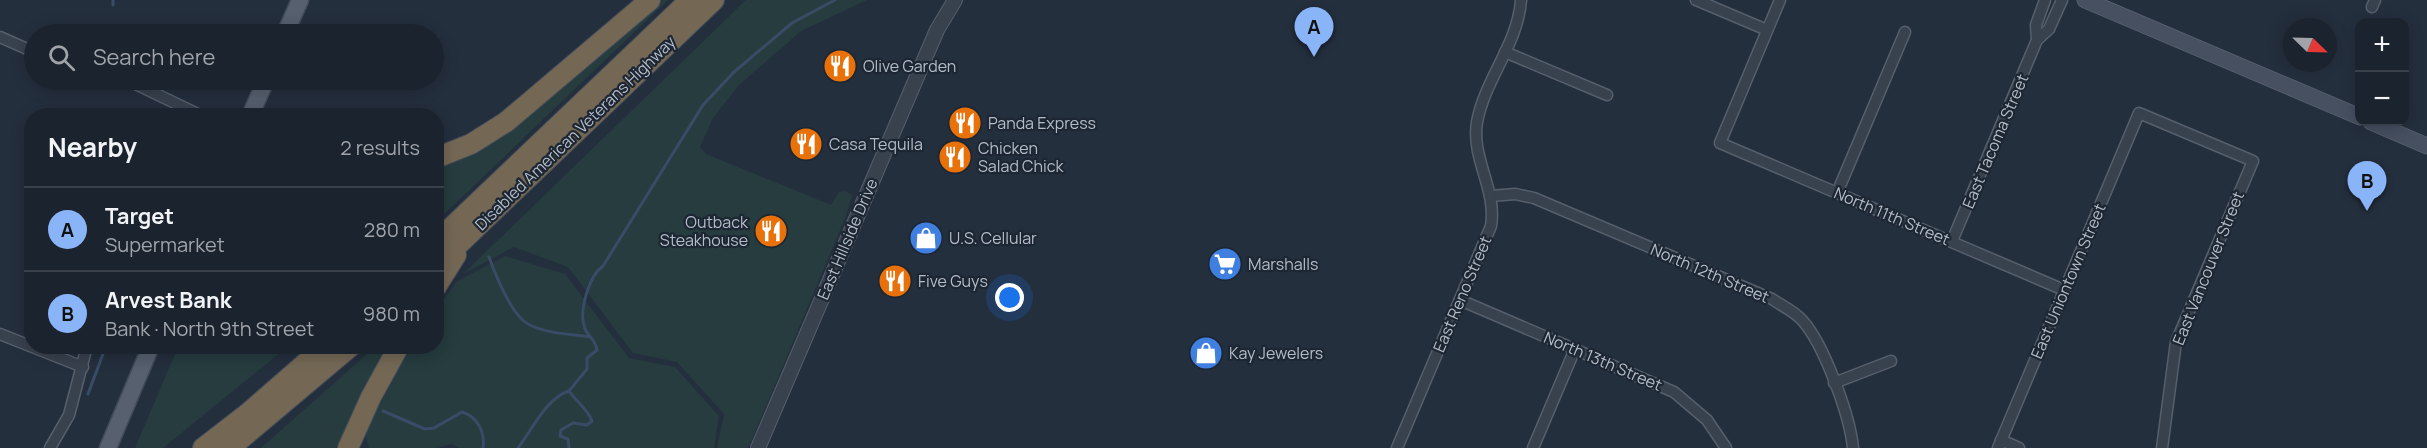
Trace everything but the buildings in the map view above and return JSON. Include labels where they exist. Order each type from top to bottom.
[{"type":"highway","points":[[444,155],[471,144],[497,128],[650,0]]},
{"type":"highway","name":"Disabled American Veterans Highway","points":[[444,234],[690,0]]},
{"type":"highway","name":"Disabled American Veterans Highway","points":[[444,258],[714,0]]},
{"type":"highway","points":[[444,274],[469,235]]},
{"type":"highway","points":[[203,448],[316,354]]},
{"type":"highway","points":[[230,448],[342,354]]},
{"type":"highway","points":[[348,448],[371,397],[395,354]]},
{"type":"main road","points":[[289,24],[300,0]]},
{"type":"main road","points":[[2085,0],[2355,115]]},
{"type":"main road","points":[[254,108],[262,90]]},
{"type":"main road","points":[[2380,126],[2427,146]]},
{"type":"main road","points":[[108,448],[148,354]]},
{"type":"street","name":"East Hillside Drive","points":[[758,448],[936,30],[955,0]]},
{"type":"street","name":"East Reno Street","points":[[1397,448],[1491,226],[1493,214],[1491,196],[1478,158],[1477,124],[1518,19],[1521,0]]},
{"type":"street","points":[[1696,0],[1767,30],[1780,0]]},
{"type":"street","name":"East Tacoma Street","points":[[2037,40],[2036,25],[2045,0]]},
{"type":"street","name":"East Tacoma Street","points":[[1952,241],[2037,40],[2049,29],[2062,0]]},
{"type":"street","name":"North 11th Street","points":[[1767,30],[1720,143],[2064,290]]},
{"type":"street","points":[[1837,193],[1905,33]]},
{"type":"street","points":[[0,37],[24,48]]},
{"type":"street","points":[[1505,52],[1607,95]]},
{"type":"street","points":[[145,90],[184,108]]},
{"type":"street","name":"East Uniontown Street","points":[[2000,444],[2139,113],[2253,162]]},
{"type":"street","name":"East Vancouver Street","points":[[2162,448],[2176,342],[2253,162]]},
{"type":"street","name":"North 12th Street","points":[[1491,196],[1515,194],[1534,198],[1772,299],[1795,313],[1807,326],[1818,345],[1834,383]]},
{"type":"street","name":"North 13th Street","points":[[1460,300],[1674,392],[1707,420],[1726,448]]},
{"type":"street","points":[[0,334],[24,344]]},
{"type":"street","points":[[1533,448],[1575,349]]},
{"type":"street","points":[[50,354],[82,367]]},
{"type":"street","points":[[50,448],[69,415],[85,354]]},
{"type":"street","points":[[1853,448],[1848,419],[1834,383],[1891,361]]},
{"type":"street","points":[[2000,444],[2019,448]]},
{"type":"green space","points":[[660,0],[668,0],[444,214],[444,160],[623,33]]},
{"type":"green space","points":[[746,0],[867,0],[801,31],[739,85],[713,118],[700,147],[706,154],[831,205],[839,192],[846,191],[852,196],[846,216],[751,442],[747,448],[717,448],[724,414],[677,362],[633,353],[568,267],[514,247],[463,274]]},
{"type":"green space","points":[[505,256],[565,274],[629,358],[675,367],[719,416],[714,448],[460,448],[451,444],[437,448],[369,448],[365,433],[406,354],[444,354],[444,299],[456,282]]},
{"type":"green space","points":[[175,354],[278,354],[163,448],[135,448]]},
{"type":"green space","points":[[367,354],[391,354],[344,448],[261,448]]},
{"type":"waterway","points":[[113,0],[113,5]]},
{"type":"waterway","points":[[569,391],[587,369],[587,358],[597,350],[583,322],[584,304],[589,286],[703,105],[734,72],[792,23],[835,0]]},
{"type":"waterway","points":[[489,257],[505,295],[523,321],[544,330],[590,337]]},
{"type":"waterway","points":[[88,394],[103,354]]},
{"type":"waterway","points":[[518,448],[546,407],[569,391],[592,421],[587,425],[573,423],[561,430],[560,436],[568,439],[569,448]]},
{"type":"waterway","points":[[383,411],[425,429],[434,428],[462,412],[468,414],[479,426],[483,436],[483,448]]},
{"type":"place","name":"Target","points":[[1314,57]]},
{"type":"place","name":"Olive Garden","points":[[840,66]]},
{"type":"place","name":"Panda Express","points":[[965,123]]},
{"type":"place","name":"Casa Tequila","points":[[806,144]]},
{"type":"place","name":"Chicken Salad Chick","points":[[955,157]]},
{"type":"place","name":"Arvest Bank","points":[[2367,211]]},
{"type":"place","name":"Outback Steakhouse","points":[[771,231]]},
{"type":"place","name":"U.S. Cellular","points":[[926,238]]},
{"type":"place","name":"Marshalls","points":[[1225,264]]},
{"type":"place","name":"Five Guys","points":[[895,281]]},
{"type":"place","name":"Kay Jewelers","points":[[1206,353]]}]
